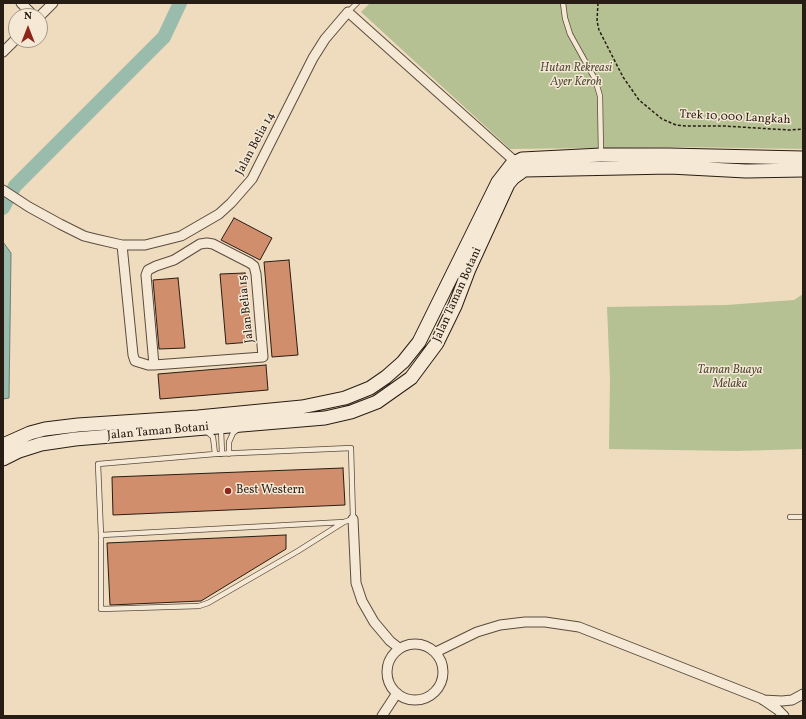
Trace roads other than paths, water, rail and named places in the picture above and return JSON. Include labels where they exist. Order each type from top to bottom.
[{"type":"street","points":[[348,12],[520,166]]},
{"type":"street","name":"Jalan Belia 14","points":[[3,190],[29,207],[84,236],[122,245],[146,245],[181,236],[206,222],[231,203],[252,180],[313,58],[348,12]]},
{"type":"street","name":"Jalan Taman Botani","points":[[600,161],[669,154],[803,158]]},
{"type":"street","name":"Jalan Taman Botani","points":[[3,459],[19,451],[41,444],[319,404],[345,398],[370,388],[386,377],[403,362],[419,342],[498,182],[520,166],[528,158],[600,161],[670,167],[746,171],[803,170]]},
{"type":"street","name":"Jalan Taman Botani","points":[[221,427],[325,418],[351,412],[377,402],[411,378],[437,343],[458,300],[469,269],[508,184],[520,166]]},
{"type":"street","name":"Jalan Belia 15","points":[[122,245],[132,355],[135,361],[148,365],[154,365],[263,357],[256,274],[254,266],[213,244],[207,243],[200,244],[174,260],[148,270],[146,275],[154,365]]},
{"type":"street","points":[[199,422],[212,420],[221,427]]},
{"type":"street","name":"Jalan Taman Botani","points":[[3,445],[30,433],[56,428],[199,422]]},
{"type":"street","points":[[349,520],[356,583],[362,601],[374,622],[390,641],[399,648]]},
{"type":"street","points":[[436,652],[476,632],[500,625],[525,622],[561,624],[579,627],[600,634],[762,700],[778,710],[784,716]]},
{"type":"street","points":[[422,644],[430,647],[436,652],[444,667],[444,676],[436,691],[425,698],[412,700],[404,698],[391,687],[387,670],[393,654],[399,648],[407,645],[422,644]]},
{"type":"street","points":[[382,716],[397,693]]},
{"type":"street","points":[[762,700],[792,700],[803,694]]},
{"type":"lane","name":"Jalan Belia 14","points":[[348,12],[357,3]]},
{"type":"lane","points":[[563,3],[565,18],[570,34],[595,78],[600,96],[600,161]]},
{"type":"lane","points":[[199,422],[213,437],[215,454]]},
{"type":"lane","points":[[229,454],[229,442],[231,436],[241,426]]},
{"type":"lane","points":[[221,427],[222,454]]},
{"type":"lane","points":[[351,448],[349,520],[215,599],[199,606],[101,609],[101,535],[98,464],[215,454],[351,448]]},
{"type":"lane","points":[[790,517],[803,517]]},
{"type":"lane","points":[[101,535],[349,520]]},
{"type":"waterway","points":[[3,208],[15,186],[164,37],[180,3]]},
{"type":"place","name":"Best Western","points":[[228,491]]},
{"type":"park label","name":"Hutan Rekreasi Ayer Keroh","points":[[576,76]]},
{"type":"park label","name":"Taman Buaya Melaka","points":[[730,378]]}]
